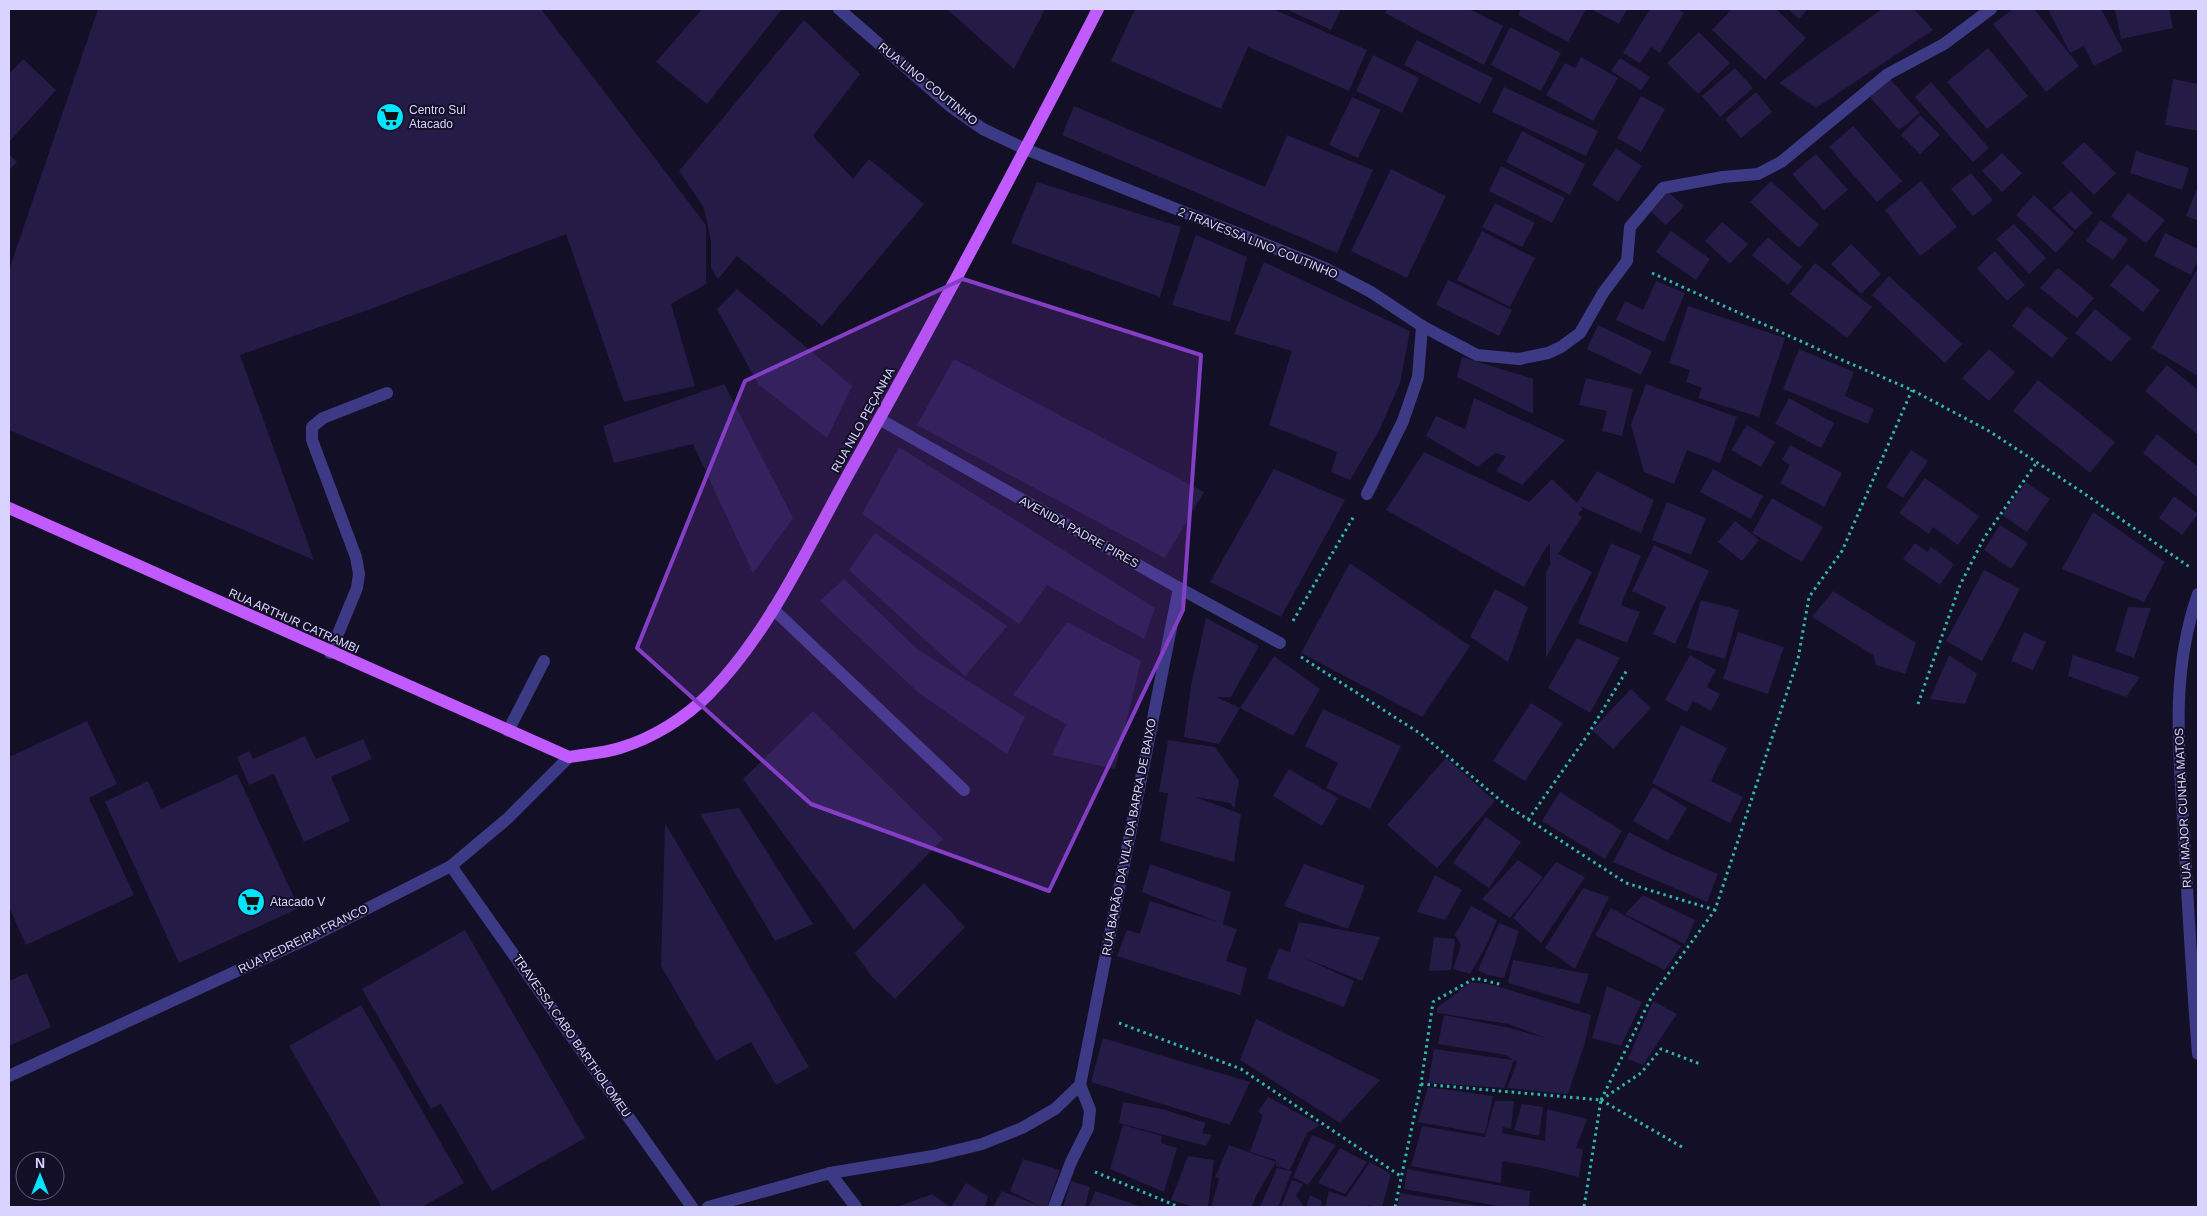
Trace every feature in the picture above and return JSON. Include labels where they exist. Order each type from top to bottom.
[{"type":"main road","name":"RUA NILO PEÇANHA","points":[[569,758],[620,748],[666,728],[707,696],[745,654],[773,609],[879,419],[1025,149],[1098,9]]},
{"type":"main road","name":"RUA ARTHUR CATRAMBI","points":[[9,508],[330,653],[569,758]]},
{"type":"street","name":"RUA LINO COUTINHO","points":[[838,9],[950,106],[983,129],[1025,149]]},
{"type":"street","points":[[1627,261],[1630,228],[1664,188],[1723,177],[1758,174],[1780,162],[1888,74],[1944,44],[1991,9]]},
{"type":"street","name":"2 TRAVESSA LINO COUTINHO","points":[[1025,149],[1325,268],[1371,292],[1422,326],[1477,355],[1519,359],[1548,353],[1561,347],[1580,333],[1603,293],[1627,261]]},
{"type":"street","points":[[1367,494],[1403,421],[1418,377],[1422,326]]},
{"type":"street","points":[[330,653],[357,588],[359,574],[356,557],[312,440],[312,427],[322,418],[386,393]]},
{"type":"street","name":"AVENIDA PADRE PIRES","points":[[879,419],[1280,643]]},
{"type":"street","name":"RUA BARÃO DA VILA DA BARRA DE BAIXO","points":[[1080,1085],[1179,588]]},
{"type":"street","name":"RUA MAJOR CUNHA MATOS","points":[[2198,594],[2188,623],[2179,678],[2179,743],[2191,968],[2198,1054]]},
{"type":"street","points":[[773,609],[964,790]]},
{"type":"street","points":[[508,731],[544,661]]},
{"type":"street","name":"RUA PEDREIRA FRANCO","points":[[9,1076],[316,935],[451,866],[508,818],[569,758]]},
{"type":"street","name":"TRAVESSA CABO BARTHOLOMEU","points":[[451,866],[692,1207]]},
{"type":"street","points":[[708,1207],[830,1173],[933,1156],[982,1144],[1022,1128],[1055,1110],[1080,1085],[1090,1110],[1088,1128],[1071,1162],[1054,1207]]},
{"type":"street","points":[[830,1173],[856,1207]]},
{"type":"path","points":[[1627,261],[1833,356],[1912,390],[1989,431],[2037,462],[2198,574]]},
{"type":"path","points":[[1584,1207],[1601,1100],[1652,996],[1715,910],[1798,659],[1809,597],[1842,551],[1912,390]]},
{"type":"path","points":[[1918,704],[1960,585],[1984,538],[2037,462]]},
{"type":"path","points":[[1367,494],[1280,643],[1421,734],[1506,805],[1626,883],[1715,910]]},
{"type":"path","points":[[1528,820],[1587,736],[1627,670]]},
{"type":"path","points":[[1395,1207],[1421,1084],[1433,1002],[1475,978],[1503,985]]},
{"type":"path","points":[[1094,1013],[1241,1069],[1402,1177]]},
{"type":"path","points":[[1601,1100],[1641,1073],[1661,1049],[1700,1064]]},
{"type":"path","points":[[1421,1084],[1601,1100],[1682,1147]]},
{"type":"path","points":[[1071,1162],[1179,1207]]},
{"type":"highlighted area","points":[[963,279],[1201,355],[1183,610],[1049,891],[811,804],[637,648],[745,381]]},
{"type":"building","name":"Centro Sul Atacado","points":[[98,9],[541,9],[706,225],[706,284],[671,304],[695,386],[624,402],[566,234],[371,309],[240,355],[314,560],[9,430],[9,270]]},
{"type":"building","points":[[702,9],[782,9],[707,104],[656,62]]},
{"type":"building","points":[[947,9],[1045,9],[1014,69]]},
{"type":"building","points":[[1135,9],[1273,9],[1367,50],[1349,91],[1248,47],[1221,109],[1111,61]]},
{"type":"building","points":[[1286,9],[1341,9],[1331,30]]},
{"type":"building","points":[[1387,9],[1469,9],[1503,26],[1484,65],[1385,13]]},
{"type":"building","points":[[1521,9],[1586,9],[1568,42],[1518,15]]},
{"type":"building","points":[[1591,9],[1627,9],[1619,24]]},
{"type":"building","points":[[1650,9],[1678,9],[1684,13],[1660,53],[1651,47],[1640,63],[1623,53]]},
{"type":"building","points":[[1732,9],[1776,9],[1806,38],[1765,80],[1712,30]]},
{"type":"building","points":[[1788,9],[1808,9],[1799,19]]},
{"type":"building","points":[[1882,9],[1914,9],[1933,30],[1816,108],[1779,83]]},
{"type":"building","points":[[2013,9],[2034,9],[2079,66],[2046,92],[1993,24]]},
{"type":"building","points":[[2048,9],[2101,9],[2123,51],[2094,66],[2084,46],[2070,53]]},
{"type":"building","points":[[2115,9],[2169,9],[2173,28],[2121,39]]},
{"type":"building","points":[[804,20],[860,74],[813,136],[853,179],[869,159],[924,204],[822,326],[737,256],[718,279],[711,268],[711,241],[704,208],[679,171]]},
{"type":"building","points":[[1510,27],[1561,53],[1541,91],[1491,65]]},
{"type":"building","points":[[1699,32],[1730,63],[1698,94],[1667,63]]},
{"type":"building","points":[[1417,40],[1493,78],[1480,104],[1404,65]]},
{"type":"building","points":[[1988,48],[2028,96],[1987,129],[1947,82]]},
{"type":"building","points":[[1373,55],[1419,78],[1402,113],[1356,91]]},
{"type":"building","points":[[1581,57],[1618,78],[1593,121],[1546,95],[1565,63],[1575,68]]},
{"type":"building","points":[[1620,58],[1650,77],[1641,90],[1611,71]]},
{"type":"building","points":[[23,59],[56,90],[9,142],[9,74]]},
{"type":"building","points":[[1735,68],[1753,88],[1720,117],[1702,96]]},
{"type":"building","points":[[1890,79],[1920,113],[1899,130],[1870,97]]},
{"type":"building","points":[[2173,79],[2198,84],[2198,131],[2165,125]]},
{"type":"building","points":[[1931,82],[1989,148],[1973,162],[1915,97]]},
{"type":"building","points":[[1504,87],[1598,131],[1586,156],[1492,112]]},
{"type":"building","points":[[1756,92],[1772,112],[1741,138],[1725,119]]},
{"type":"building","points":[[1641,96],[1665,109],[1641,152],[1617,138]]},
{"type":"building","points":[[1352,97],[1381,110],[1358,158],[1329,145]]},
{"type":"building","points":[[1074,106],[1265,187],[1287,135],[1373,170],[1337,253],[1062,135]]},
{"type":"building","points":[[1920,115],[1940,135],[1920,154],[1901,135]]},
{"type":"building","points":[[1853,126],[1902,181],[1877,202],[1829,147]]},
{"type":"building","points":[[1522,131],[1585,164],[1570,195],[1506,162]]},
{"type":"building","points":[[2084,142],[2116,173],[2094,195],[2062,163]]},
{"type":"building","points":[[1616,148],[1642,166],[1618,202],[1592,185]]},
{"type":"building","points":[[2136,151],[2189,168],[2182,190],[2130,173]]},
{"type":"building","points":[[2002,153],[2022,173],[2002,192],[1982,171]]},
{"type":"building","points":[[9,154],[17,162],[9,170]]},
{"type":"building","points":[[1816,154],[1848,190],[1824,210],[1792,174]]},
{"type":"building","points":[[1501,166],[1565,198],[1552,223],[1489,191]]},
{"type":"building","points":[[1391,169],[1446,196],[1407,278],[1351,251]]},
{"type":"building","points":[[1971,173],[1993,200],[1973,216],[1951,189]]},
{"type":"building","points":[[1771,181],[1819,225],[1799,248],[1750,202]]},
{"type":"building","points":[[1921,181],[1957,227],[1920,256],[1885,210]]},
{"type":"building","points":[[1037,182],[1181,227],[1160,297],[1011,243]]},
{"type":"building","points":[[2198,186],[2198,221],[2186,216]]},
{"type":"building","points":[[2071,191],[2093,213],[2075,230],[2053,208]]},
{"type":"building","points":[[1668,192],[1684,206],[1666,225],[1651,212]]},
{"type":"building","points":[[2128,193],[2165,220],[2146,243],[2111,216]]},
{"type":"building","points":[[2034,195],[2074,233],[2056,253],[2016,215]]},
{"type":"building","points":[[1495,203],[1535,223],[1522,247],[1482,227]]},
{"type":"building","points":[[2100,220],[2128,239],[2113,260],[2086,241]]},
{"type":"building","points":[[1722,222],[1748,244],[1730,264],[1705,241]]},
{"type":"building","points":[[2014,224],[2046,258],[2029,274],[1996,239]]},
{"type":"building","points":[[1482,231],[1535,258],[1510,307],[1457,280]]},
{"type":"building","points":[[1671,231],[1710,259],[1696,280],[1656,252]]},
{"type":"building","points":[[2165,233],[2198,249],[2198,260],[2191,275],[2154,256]]},
{"type":"building","points":[[1196,235],[1247,257],[1230,322],[1172,305]]},
{"type":"building","points":[[1768,237],[1802,267],[1788,285],[1752,255]]},
{"type":"building","points":[[1851,244],[1881,274],[1861,294],[1831,264]]},
{"type":"building","points":[[1995,251],[2025,285],[2007,301],[1977,268]]},
{"type":"building","points":[[1264,262],[1410,331],[1400,383],[1379,431],[1350,480],[1331,472],[1337,452],[1269,425],[1292,351],[1234,334]]},
{"type":"building","points":[[1815,263],[1872,307],[1847,338],[1790,294]]},
{"type":"building","points":[[2127,264],[2160,290],[2143,312],[2110,285]]},
{"type":"building","points":[[2058,268],[2094,298],[2077,318],[2040,288]]},
{"type":"building","points":[[2198,268],[2198,376],[2151,348]]},
{"type":"building","points":[[1889,276],[1962,344],[1945,363],[1872,295]]},
{"type":"building","points":[[1448,280],[1512,310],[1499,336],[1436,305]]},
{"type":"building","points":[[1656,281],[1685,293],[1664,342],[1616,320],[1625,301],[1643,310]]},
{"type":"building","points":[[737,289],[852,386],[827,438],[758,384],[717,309]]},
{"type":"building","points":[[1688,306],[1785,338],[1759,417],[1698,398],[1702,388],[1686,382],[1690,370],[1669,363]]},
{"type":"building","points":[[2027,306],[2068,338],[2052,358],[2012,326]]},
{"type":"building","points":[[2095,309],[2131,338],[2111,362],[2075,333]]},
{"type":"building","points":[[1598,325],[1652,351],[1641,375],[1587,349]]},
{"type":"building","points":[[1799,349],[1854,372],[1845,396],[1874,409],[1868,424],[1783,389]]},
{"type":"building","points":[[1989,349],[2015,372],[1989,401],[1962,378]]},
{"type":"building","points":[[1462,357],[1533,379],[1533,414],[1457,377]]},
{"type":"building","points":[[954,359],[1204,492],[1165,558],[917,425]]},
{"type":"building","points":[[2167,365],[2198,390],[2198,435],[2145,391]]},
{"type":"building","points":[[1586,378],[1633,389],[1622,436],[1602,431],[1607,411],[1579,405]]},
{"type":"building","points":[[2038,380],[2115,442],[2090,473],[2013,411]]},
{"type":"building","points":[[724,384],[793,518],[753,573],[693,444],[614,463],[603,426]]},
{"type":"building","points":[[1646,384],[1737,417],[1720,463],[1687,450],[1674,484],[1644,472],[1631,425]]},
{"type":"building","points":[[1474,398],[1565,440],[1522,485],[1496,471],[1506,456],[1495,453],[1478,467],[1426,436],[1436,416],[1465,429]]},
{"type":"building","points":[[1789,398],[1834,423],[1821,448],[1775,424]]},
{"type":"building","points":[[1747,425],[1775,442],[1761,467],[1731,450]]},
{"type":"building","points":[[2157,434],[2198,467],[2198,498],[2143,453]]},
{"type":"building","points":[[1790,445],[1842,473],[1824,507],[1780,483],[1790,465],[1782,460]]},
{"type":"building","points":[[899,447],[1155,608],[1144,639],[1047,585],[1019,624],[862,514]]},
{"type":"building","points":[[1911,450],[1928,461],[1903,498],[1886,487]]},
{"type":"building","points":[[1424,452],[1529,502],[1552,479],[1577,503],[1597,471],[1654,500],[1641,533],[1580,506],[1583,509],[1578,514],[1582,517],[1558,554],[1592,572],[1546,658],[1546,572],[1550,565],[1550,543],[1524,587],[1386,510]]},
{"type":"building","points":[[1274,469],[1345,500],[1281,617],[1210,582]]},
{"type":"building","points":[[1713,469],[1763,496],[1751,519],[1700,492]]},
{"type":"building","points":[[1925,478],[1979,516],[1958,545],[1933,527],[1929,534],[1899,513]]},
{"type":"building","points":[[2026,482],[2050,499],[2027,532],[2002,515]]},
{"type":"building","points":[[2174,496],[2198,514],[2182,535],[2159,518]]},
{"type":"building","points":[[1772,498],[1823,527],[1802,562],[1752,533]]},
{"type":"building","points":[[1667,502],[1706,518],[1691,555],[1652,540]]},
{"type":"building","points":[[2093,512],[2165,562],[2144,602],[2062,569]]},
{"type":"building","points":[[1735,521],[1759,540],[1742,561],[1718,542]]},
{"type":"building","points":[[2000,525],[2028,543],[2011,569],[1984,550]]},
{"type":"building","points":[[875,533],[1007,626],[965,676],[849,570]]},
{"type":"building","points":[[1611,543],[1641,556],[1621,605],[1640,612],[1627,643],[1578,623]]},
{"type":"building","points":[[1915,543],[1927,552],[1931,547],[1954,564],[1940,585],[1903,559]]},
{"type":"building","points":[[1654,545],[1709,571],[1675,644],[1653,634],[1666,607],[1632,591]]},
{"type":"building","points":[[1350,563],[1470,646],[1422,717],[1301,653]]},
{"type":"building","points":[[1984,570],[2020,589],[1982,661],[1946,641]]},
{"type":"building","points":[[844,579],[917,649],[1025,717],[1007,754],[919,693],[820,601]]},
{"type":"building","points":[[1495,589],[1528,607],[1508,662],[1470,637]]},
{"type":"building","points":[[1833,591],[1916,643],[1905,674],[1876,665],[1873,655],[1812,617]]},
{"type":"building","points":[[1701,600],[1739,610],[1725,659],[1687,648]]},
{"type":"building","points":[[2128,607],[2151,608],[2134,658],[2115,651]]},
{"type":"building","points":[[1206,618],[1259,646],[1231,697],[1216,697],[1240,708],[1219,744],[1184,737],[1191,686]]},
{"type":"building","points":[[1067,622],[1141,661],[1115,769],[1052,755],[1066,724],[1013,695]]},
{"type":"building","points":[[1738,632],[1784,647],[1768,694],[1723,679]]},
{"type":"building","points":[[2024,632],[2046,642],[2033,670],[2011,661]]},
{"type":"building","points":[[1577,638],[1620,658],[1590,713],[1548,688]]},
{"type":"building","points":[[1690,655],[1716,670],[1707,687],[1720,694],[1711,711],[1693,701],[1687,712],[1665,700]]},
{"type":"building","points":[[1949,655],[1977,674],[1965,704],[1930,699]]},
{"type":"building","points":[[2073,655],[2140,677],[2126,697],[2068,676]]},
{"type":"building","points":[[1274,656],[1320,689],[1293,736],[1240,708]]},
{"type":"building","points":[[1631,689],[1651,708],[1613,749],[1592,730]]},
{"type":"building","points":[[1531,703],[1563,723],[1525,781],[1493,761]]},
{"type":"building","points":[[1323,709],[1401,746],[1370,809],[1326,788],[1338,763],[1305,746]]},
{"type":"building","points":[[813,711],[943,839],[854,930],[743,779]]},
{"type":"building","points":[[87,721],[117,784],[89,798],[134,895],[26,945],[9,907],[9,757]]},
{"type":"building","points":[[1681,725],[1727,748],[1711,781],[1743,797],[1730,823],[1652,783]]},
{"type":"building","points":[[305,736],[316,759],[363,739],[372,759],[331,777],[350,821],[304,842],[274,774],[249,785],[237,757],[249,751],[253,759]]},
{"type":"building","points":[[1168,740],[1215,747],[1239,781],[1234,809],[1230,803],[1195,797],[1241,814],[1234,862],[1160,841],[1168,793],[1159,792]]},
{"type":"building","points":[[1446,758],[1495,801],[1437,868],[1387,825]]},
{"type":"building","points":[[1289,769],[1338,798],[1322,826],[1273,796]]},
{"type":"building","points":[[237,774],[299,908],[179,963],[105,802],[148,781],[161,809]]},
{"type":"building","points":[[1653,787],[1687,808],[1668,841],[1633,821]]},
{"type":"building","points":[[1560,792],[1622,831],[1605,859],[1542,821]]},
{"type":"building","points":[[739,808],[813,924],[775,941],[700,814]]},
{"type":"building","points":[[1486,817],[1521,842],[1489,888],[1453,863]]},
{"type":"building","points":[[665,823],[809,1067],[776,1085],[751,1042],[716,1061],[661,966]]},
{"type":"building","points":[[1629,832],[1669,853],[1718,874],[1707,902],[1613,862]]},
{"type":"building","points":[[1518,860],[1543,877],[1510,918],[1482,899]]},
{"type":"building","points":[[1556,862],[1585,877],[1541,943],[1513,918]]},
{"type":"building","points":[[1150,864],[1231,892],[1223,924],[1237,929],[1226,961],[1247,968],[1240,995],[1117,956],[1127,930],[1140,934],[1150,901],[1218,922],[1142,892]]},
{"type":"building","points":[[1304,864],[1365,886],[1348,929],[1284,906]]},
{"type":"building","points":[[1435,875],[1462,890],[1445,920],[1417,912]]},
{"type":"building","points":[[924,883],[965,927],[895,999],[871,976],[855,953]]},
{"type":"building","points":[[1583,888],[1609,897],[1575,969],[1545,948]]},
{"type":"building","points":[[1643,895],[1695,920],[1685,944],[1625,914]]},
{"type":"building","points":[[1471,906],[1497,920],[1486,946],[1470,974],[1453,969],[1461,945],[1455,935]]},
{"type":"building","points":[[1611,908],[1681,946],[1665,970],[1595,935]]},
{"type":"building","points":[[1299,922],[1380,937],[1362,981],[1302,957],[1354,981],[1344,1007],[1267,978],[1279,948],[1290,952]]},
{"type":"building","points":[[1499,923],[1519,931],[1504,978],[1487,975],[1478,970]]},
{"type":"building","points":[[465,930],[585,1138],[492,1191],[441,1104],[431,1109],[362,989]]},
{"type":"building","points":[[1434,937],[1455,939],[1451,970],[1429,971]]},
{"type":"building","points":[[1513,960],[1589,974],[1579,1004],[1508,983]]},
{"type":"building","points":[[27,973],[51,1027],[9,1046],[9,981]]},
{"type":"building","points":[[1471,982],[1493,985],[1591,1015],[1585,1043],[1568,1094],[1507,1088],[1517,1062],[1514,1060],[1504,1088],[1428,1083],[1434,1049],[1513,1060],[1506,1055],[1438,1044],[1444,1015],[1510,1028],[1546,1038],[1509,1024],[1437,1013],[1437,1008]]},
{"type":"building","points":[[1607,986],[1642,1002],[1621,1046],[1592,1038]]},
{"type":"building","points":[[1653,1001],[1677,1014],[1643,1065],[1628,1059]]},
{"type":"building","points":[[361,1005],[464,1183],[422,1207],[382,1207],[289,1046]]},
{"type":"building","points":[[1256,1019],[1380,1080],[1340,1123],[1240,1060]]},
{"type":"building","points":[[1103,1038],[1250,1082],[1230,1125],[1091,1082]]},
{"type":"building","points":[[1428,1087],[1493,1096],[1485,1134],[1418,1122]]},
{"type":"building","points":[[1268,1097],[1320,1125],[1307,1133],[1290,1170],[1276,1166],[1276,1160],[1250,1152],[1263,1115],[1258,1112]]},
{"type":"building","points":[[1495,1101],[1514,1101],[1511,1129],[1503,1127],[1502,1133],[1545,1141],[1547,1109],[1587,1119],[1576,1148],[1583,1149],[1579,1177],[1502,1161],[1501,1183],[1411,1166],[1422,1126],[1485,1137]]},
{"type":"building","points":[[1123,1102],[1162,1109],[1206,1123],[1202,1133],[1212,1135],[1206,1146],[1119,1123]]},
{"type":"building","points":[[1522,1104],[1543,1107],[1539,1136],[1514,1130]]},
{"type":"building","points":[[1123,1125],[1162,1136],[1161,1143],[1177,1148],[1164,1192],[1110,1169]]},
{"type":"building","points":[[1312,1135],[1336,1145],[1308,1185],[1293,1177]]},
{"type":"building","points":[[1229,1145],[1276,1162],[1256,1196],[1252,1207],[1211,1207],[1219,1179],[1215,1177]]},
{"type":"building","points":[[1340,1148],[1367,1162],[1345,1194],[1318,1183]]},
{"type":"building","points":[[1188,1156],[1214,1160],[1208,1207],[1194,1207],[1171,1200]]},
{"type":"building","points":[[1023,1159],[1060,1170],[1047,1207],[1042,1207],[1010,1191]]},
{"type":"building","points":[[1370,1162],[1391,1174],[1382,1207],[1366,1205],[1373,1207],[1325,1207],[1329,1191],[1346,1197]]},
{"type":"building","points":[[1277,1168],[1292,1171],[1278,1207],[1260,1207]]},
{"type":"building","points":[[1407,1169],[1530,1191],[1529,1207],[1504,1207],[1404,1189]]},
{"type":"building","points":[[1292,1180],[1303,1184],[1296,1196],[1303,1207],[1281,1207]]},
{"type":"building","points":[[1071,1181],[1090,1187],[1085,1207],[1063,1207]]},
{"type":"building","points":[[966,1183],[988,1196],[985,1207],[951,1207]]},
{"type":"building","points":[[1002,1191],[1042,1207],[993,1207]]},
{"type":"building","points":[[1095,1191],[1139,1206],[1139,1207],[1089,1207]]},
{"type":"building","points":[[1400,1193],[1479,1206],[1397,1207]]},
{"type":"building","points":[[932,1194],[950,1207],[897,1207]]},
{"type":"building","points":[[1310,1195],[1322,1201],[1321,1207],[1306,1207]]},
{"type":"place","name":"Centro Sul Atacado","points":[[390,117]]},
{"type":"place","name":"Atacado V","points":[[251,902]]}]
